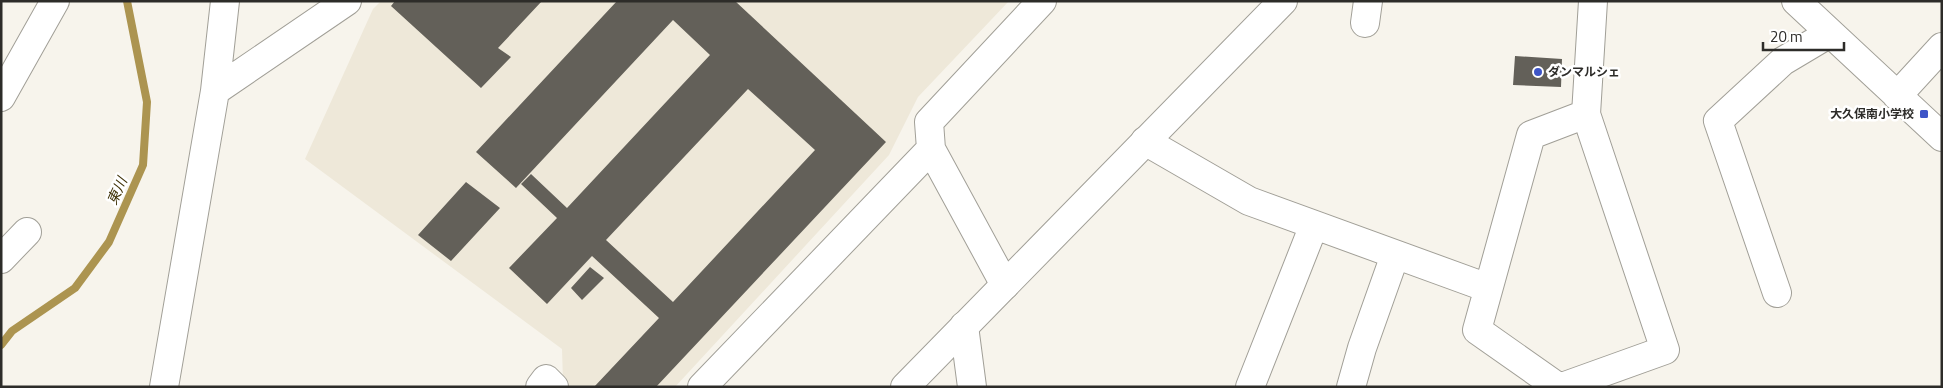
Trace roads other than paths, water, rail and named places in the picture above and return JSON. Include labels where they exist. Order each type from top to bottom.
[{"type":"street","points":[[1,96],[55,1]]},
{"type":"street","points":[[164,387],[215,91],[225,1]]},
{"type":"street","points":[[215,91],[347,1]]},
{"type":"street","points":[[1004,285],[932,149],[929,122],[1042,1]]},
{"type":"street","points":[[905,387],[1283,1]]},
{"type":"street","points":[[1586,114],[1531,134],[1477,330],[1560,387],[1665,350],[1586,114],[1593,1]]},
{"type":"street","points":[[1807,5],[1830,33],[1942,137]]},
{"type":"street","points":[[1776,293],[1718,120],[1783,61],[1830,33]]},
{"type":"street","points":[[1897,96],[1942,47]]},
{"type":"street","points":[[1145,141],[1249,201],[1488,288]]},
{"type":"street","points":[[702,387],[932,149]]},
{"type":"street","points":[[1250,387],[1314,225]]},
{"type":"street","points":[[1,259],[27,232]]},
{"type":"street","points":[[1352,387],[1362,348],[1395,255]]},
{"type":"street","points":[[964,326],[972,387]]},
{"type":"street","points":[[540,387],[546,380],[554,387]]},
{"type":"waterway","name":"東川","points":[[1,345],[12,331],[75,288],[109,242],[143,165],[147,102],[127,1]]},
{"type":"place","name":"ダンマルシェ","points":[[1538,72]]},
{"type":"place","name":"大久保南小学校","points":[[1924,114]]}]
